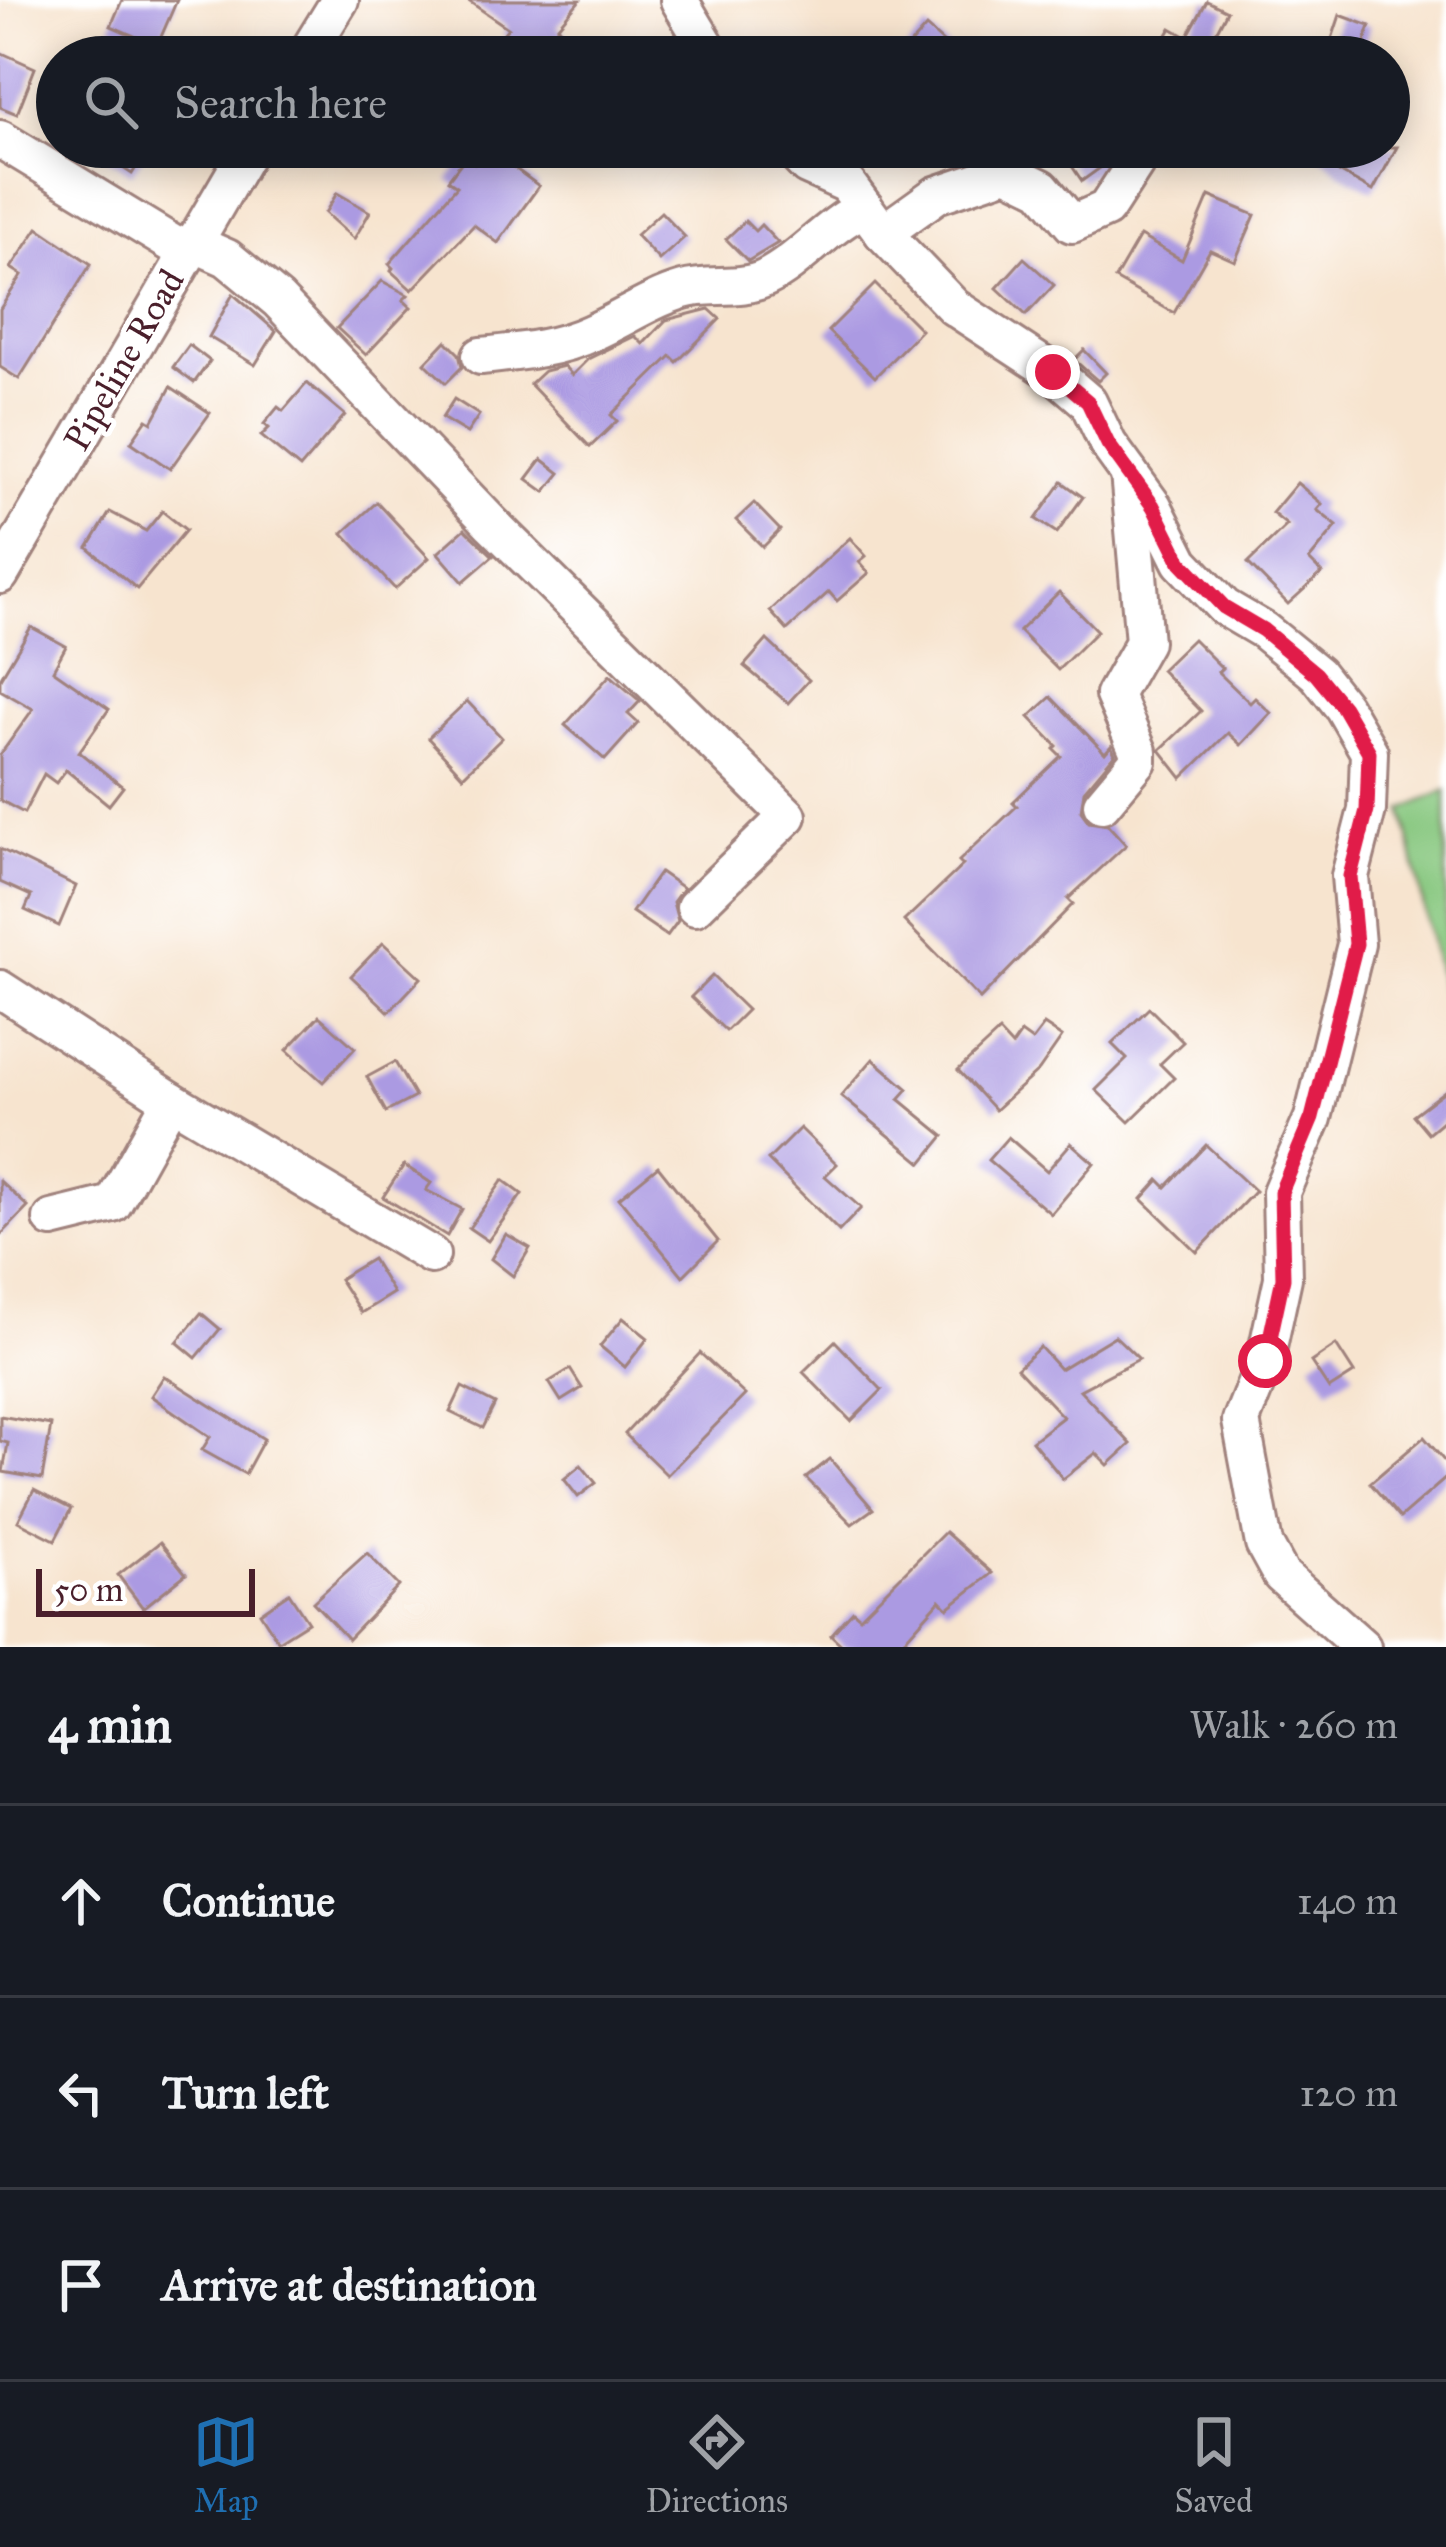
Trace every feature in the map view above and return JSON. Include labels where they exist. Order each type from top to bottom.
[{"type":"street","points":[[318,36],[340,0]]},
{"type":"street","points":[[679,0],[700,36]]},
{"type":"street","points":[[0,139],[36,160]]},
{"type":"street","points":[[50,168],[188,248],[227,258],[278,300],[492,524],[788,816],[695,907]]},
{"type":"street","name":"Pipeline Road","points":[[0,575],[237,168]]},
{"type":"street","points":[[811,168],[847,184],[954,307],[1053,372],[1088,402],[1108,444],[1153,506],[1181,562],[1224,607],[1263,630],[1316,674],[1343,707],[1369,752],[1367,810],[1350,876],[1356,944],[1312,1118],[1281,1192],[1283,1278],[1265,1361],[1241,1421],[1264,1544],[1281,1575],[1362,1647]]},
{"type":"street","points":[[482,356],[530,351],[590,334],[646,302],[691,287],[749,285],[770,276],[843,218],[874,220],[1007,171],[1042,188],[1072,224],[1106,209],[1132,168]]},
{"type":"street","points":[[1102,804],[1138,761],[1114,695],[1144,642],[1129,473]]},
{"type":"street","points":[[0,989],[171,1100],[431,1255]]},
{"type":"street","points":[[52,1219],[112,1204],[171,1100]]},
{"type":"green space","points":[[1446,790],[1446,1011],[1403,810]]},
{"type":"building","points":[[122,0],[177,0],[161,36],[134,36],[111,26]]},
{"type":"building","points":[[467,0],[580,0],[557,27],[568,36],[505,36],[508,28]]},
{"type":"building","points":[[1207,1],[1227,11],[1214,36],[1188,36]]},
{"type":"building","points":[[1340,15],[1370,26],[1367,36],[1333,36]]},
{"type":"building","points":[[0,52],[35,68],[17,114],[0,107]]},
{"type":"building","points":[[457,168],[515,168],[539,186],[498,243],[474,225],[412,290],[389,264],[457,186],[448,180]]},
{"type":"building","points":[[1073,168],[1100,168],[1082,181]]},
{"type":"building","points":[[1334,168],[1386,168],[1373,191]]},
{"type":"building","points":[[337,193],[370,212],[354,239],[325,213]]},
{"type":"building","points":[[1209,196],[1255,215],[1235,261],[1210,250],[1174,313],[1115,279],[1140,236],[1182,260]]},
{"type":"building","points":[[661,212],[685,237],[659,260],[636,235]]},
{"type":"building","points":[[745,221],[755,231],[761,225],[778,243],[748,261],[726,239]]},
{"type":"building","points":[[38,228],[91,264],[19,379],[0,367],[0,309],[22,275],[11,268]]},
{"type":"building","points":[[1024,258],[1054,285],[1026,315],[997,288]]},
{"type":"building","points":[[382,281],[408,295],[403,300],[411,307],[366,355],[337,328]]},
{"type":"building","points":[[875,284],[921,330],[875,377],[828,331]]},
{"type":"building","points":[[233,294],[276,331],[255,365],[209,337]]},
{"type":"building","points":[[709,309],[720,319],[677,362],[671,356],[611,415],[617,421],[590,447],[530,384],[544,371],[564,366],[572,375],[588,359],[635,336],[643,344],[666,320]]},
{"type":"building","points":[[446,341],[459,354],[462,367],[446,383],[425,363]]},
{"type":"building","points":[[189,345],[210,361],[194,383],[173,367]]},
{"type":"building","points":[[1084,350],[1106,373],[1098,381],[1074,360]]},
{"type":"building","points":[[307,383],[345,415],[300,468],[261,436],[278,407],[283,411]]},
{"type":"building","points":[[171,387],[210,413],[170,469],[131,442],[147,419],[152,422]]},
{"type":"building","points":[[454,399],[479,415],[467,433],[442,418]]},
{"type":"building","points":[[542,459],[560,473],[545,492],[527,479]]},
{"type":"building","points":[[1062,482],[1083,497],[1057,533],[1036,519]]},
{"type":"building","points":[[1297,483],[1322,504],[1317,510],[1337,526],[1309,560],[1322,573],[1288,604],[1248,563],[1287,525],[1272,513]]},
{"type":"building","points":[[377,502],[429,558],[395,589],[343,533]]},
{"type":"building","points":[[754,503],[780,530],[763,547],[736,520]]},
{"type":"building","points":[[162,511],[186,530],[137,589],[88,548],[110,512],[146,531]]},
{"type":"building","points":[[465,529],[493,556],[463,582],[438,553]]},
{"type":"building","points":[[850,538],[866,556],[859,562],[869,573],[837,601],[829,592],[787,630],[770,611]]},
{"type":"building","points":[[1059,592],[1097,631],[1058,670],[1019,631]]},
{"type":"building","points":[[31,627],[66,646],[53,670],[109,709],[79,752],[123,787],[109,805],[66,770],[56,783],[44,774],[24,813],[0,800],[0,755],[33,709],[0,690],[0,679]]},
{"type":"building","points":[[1193,639],[1250,703],[1255,698],[1271,713],[1241,745],[1228,733],[1182,778],[1160,750],[1201,711],[1161,670]]},
{"type":"building","points":[[767,640],[809,680],[788,703],[744,666]]},
{"type":"building","points":[[610,675],[640,701],[628,714],[638,723],[605,760],[565,725]]},
{"type":"building","points":[[1051,697],[1105,753],[1111,746],[1115,754],[1084,791],[1081,811],[1089,822],[1108,825],[1126,845],[1068,899],[1073,904],[980,999],[904,921],[963,865],[959,861],[1061,756],[1029,717]]},
{"type":"building","points":[[467,701],[502,738],[463,776],[428,738]]},
{"type":"building","points":[[0,849],[76,886],[59,926],[25,910],[31,896],[0,882]]},
{"type":"building","points":[[660,872],[683,888],[673,902],[678,921],[667,936],[632,912]]},
{"type":"building","points":[[383,943],[421,978],[389,1012],[351,976]]},
{"type":"building","points":[[712,976],[747,1010],[726,1031],[691,997]]},
{"type":"building","points":[[1149,1008],[1183,1042],[1160,1064],[1174,1078],[1129,1122],[1096,1090],[1127,1059],[1112,1044]]},
{"type":"building","points":[[319,1016],[355,1048],[323,1082],[287,1050]]},
{"type":"building","points":[[1044,1025],[1062,1037],[1039,1070],[995,1110],[958,1070],[999,1032],[1012,1046],[1021,1033],[1032,1041]]},
{"type":"building","points":[[873,1059],[908,1089],[899,1099],[944,1136],[922,1163],[841,1096]]},
{"type":"building","points":[[395,1062],[415,1097],[386,1112],[367,1077]]},
{"type":"building","points":[[1446,1090],[1446,1118],[1428,1133],[1413,1115]]},
{"type":"building","points":[[800,1128],[837,1164],[825,1176],[861,1208],[839,1231],[768,1160]]},
{"type":"building","points":[[1008,1137],[1047,1171],[1071,1143],[1094,1163],[1051,1214],[988,1160]]},
{"type":"building","points":[[1206,1145],[1255,1191],[1197,1252],[1142,1199],[1159,1180],[1166,1187]]},
{"type":"building","points":[[404,1165],[431,1183],[426,1190],[462,1209],[447,1236],[383,1197]]},
{"type":"building","points":[[658,1166],[718,1241],[683,1276],[619,1198]]},
{"type":"building","points":[[503,1180],[522,1194],[488,1241],[469,1228]]},
{"type":"building","points":[[0,1181],[28,1207],[0,1236]]},
{"type":"building","points":[[506,1234],[530,1248],[513,1276],[491,1259]]},
{"type":"building","points":[[372,1259],[393,1293],[361,1313],[339,1279]]},
{"type":"building","points":[[201,1313],[220,1329],[196,1358],[177,1342]]},
{"type":"building","points":[[623,1318],[648,1338],[625,1367],[600,1346]]},
{"type":"building","points":[[1115,1336],[1139,1359],[1080,1390],[1131,1444],[1108,1465],[1096,1453],[1063,1479],[1032,1441],[1063,1417],[1017,1368],[1040,1347],[1060,1369]]},
{"type":"building","points":[[835,1341],[882,1390],[851,1421],[803,1372]]},
{"type":"building","points":[[1336,1345],[1354,1373],[1329,1389],[1311,1362]]},
{"type":"building","points":[[700,1353],[745,1395],[667,1475],[625,1434]]},
{"type":"building","points":[[570,1369],[582,1388],[561,1401],[549,1382]]},
{"type":"building","points":[[164,1376],[264,1439],[245,1474],[202,1450],[210,1437],[151,1396]]},
{"type":"building","points":[[462,1387],[495,1404],[483,1428],[450,1412]]},
{"type":"building","points":[[0,1416],[51,1425],[42,1479],[3,1472],[8,1443],[0,1441]]},
{"type":"building","points":[[1424,1437],[1446,1463],[1446,1478],[1400,1518],[1370,1483]]},
{"type":"building","points":[[830,1459],[873,1509],[852,1524],[806,1478]]},
{"type":"building","points":[[581,1465],[596,1483],[578,1497],[564,1479]]},
{"type":"building","points":[[34,1490],[71,1509],[55,1540],[18,1521]]},
{"type":"building","points":[[945,1532],[992,1573],[948,1608],[940,1600],[898,1647],[844,1647],[831,1635],[853,1611],[860,1617]]},
{"type":"building","points":[[160,1542],[186,1574],[143,1608],[118,1575]]},
{"type":"building","points":[[367,1553],[399,1586],[348,1639],[313,1602]]},
{"type":"building","points":[[289,1593],[308,1622],[278,1641],[260,1613]]},
{"type":"route","points":[[1053,372],[1088,402],[1108,444],[1153,506],[1181,562],[1224,607],[1263,630],[1316,674],[1343,707],[1369,752],[1367,810],[1350,876],[1356,944],[1312,1118],[1281,1192],[1283,1278],[1265,1361]]}]
